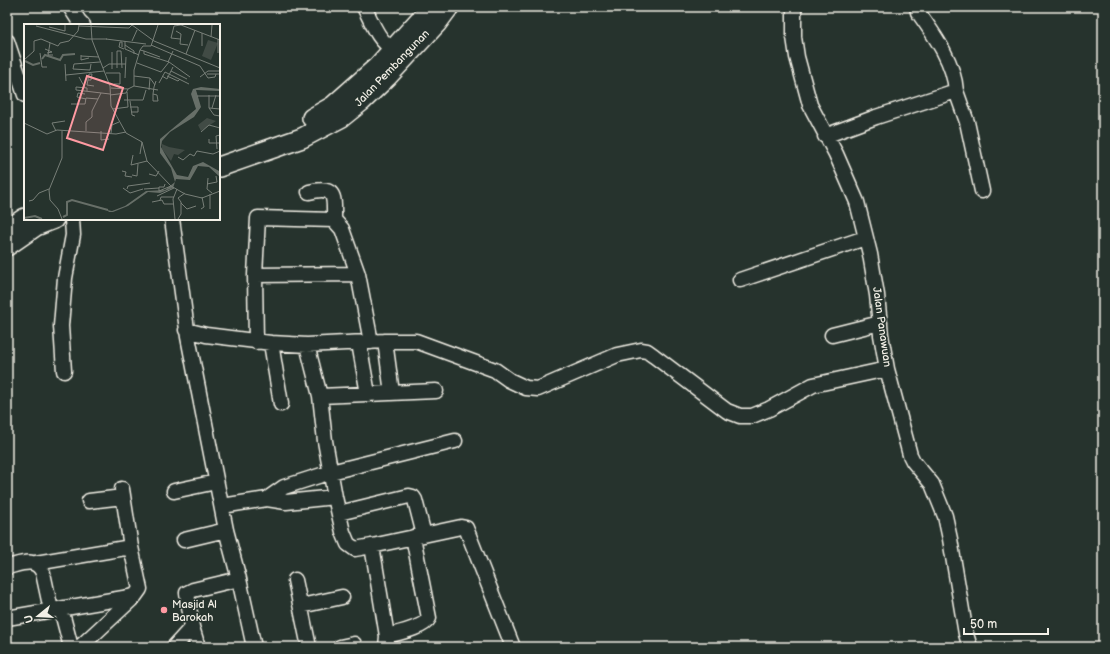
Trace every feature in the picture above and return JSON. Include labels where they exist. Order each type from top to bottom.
[{"type":"main road","name":"Jalan Pembangunan","points":[[220,167],[302,138],[342,117],[362,101],[393,49],[431,7]]},
{"type":"main road","name":"Jalan Pembangunan","points":[[220,154],[304,123],[334,106],[379,74],[437,23],[449,7]]},
{"type":"main road","points":[[7,230],[24,219]]},
{"type":"main road","points":[[7,246],[36,226],[51,220]]},
{"type":"street","points":[[70,7],[78,21],[82,24]]},
{"type":"street","points":[[364,7],[379,35],[386,45],[393,49]]},
{"type":"street","name":"Jalan Panawuan","points":[[794,7],[794,37],[797,57],[810,105],[839,161],[857,202],[870,254],[887,369],[910,455],[913,461],[932,484],[945,516],[966,634],[970,647]]},
{"type":"street","points":[[917,7],[918,12],[936,37],[955,77],[956,91],[967,122],[982,191]]},
{"type":"street","points":[[7,41],[24,92]]},
{"type":"street","points":[[825,136],[876,117],[956,91]]},
{"type":"street","points":[[309,192],[318,189],[331,193],[334,198],[334,220]]},
{"type":"street","points":[[256,342],[255,275],[258,218],[334,220],[342,228],[358,274],[365,342],[368,394]]},
{"type":"street","points":[[64,371],[61,326],[65,278],[73,235],[72,220]]},
{"type":"street","points":[[172,220],[186,330],[226,530],[239,579],[254,647]]},
{"type":"street","points":[[740,280],[865,238]]},
{"type":"street","points":[[255,275],[358,274]]},
{"type":"street","points":[[832,335],[880,323]]},
{"type":"street","points":[[186,330],[206,335],[256,342],[307,345],[385,340],[416,342],[495,370],[509,380],[526,388],[538,389],[617,355],[641,350],[654,356],[727,411],[745,417],[769,409],[812,385],[887,369]]},
{"type":"street","points":[[385,340],[392,393]]},
{"type":"street","points":[[271,343],[281,404]]},
{"type":"street","points":[[307,345],[320,396],[325,441],[335,497],[343,532],[348,544],[355,549],[461,527],[466,528],[513,647]]},
{"type":"street","points":[[320,396],[436,391]]},
{"type":"street","points":[[268,498],[284,487],[331,472],[455,441]]},
{"type":"street","points":[[174,491],[216,482]]},
{"type":"street","points":[[80,647],[135,596],[140,589],[122,493],[89,501]]},
{"type":"street","points":[[339,512],[409,496],[413,497],[429,618],[427,622],[421,626],[387,642],[372,546]]},
{"type":"street","points":[[222,506],[268,498],[286,502],[335,497]]},
{"type":"street","points":[[184,540],[226,530]]},
{"type":"street","points":[[7,567],[30,562],[36,563],[131,547]]},
{"type":"street","points":[[36,563],[41,567],[71,647]]},
{"type":"street","points":[[198,647],[192,627],[187,595],[189,592],[239,579]]},
{"type":"street","points":[[295,580],[309,647]]},
{"type":"street","points":[[7,618],[135,596]]},
{"type":"street","points":[[301,606],[342,597]]},
{"type":"street","points":[[174,647],[192,627]]},
{"type":"street","points":[[340,647],[354,644]]},
{"type":"place","name":"Masjid Al Barokah","points":[[164,610]]}]
